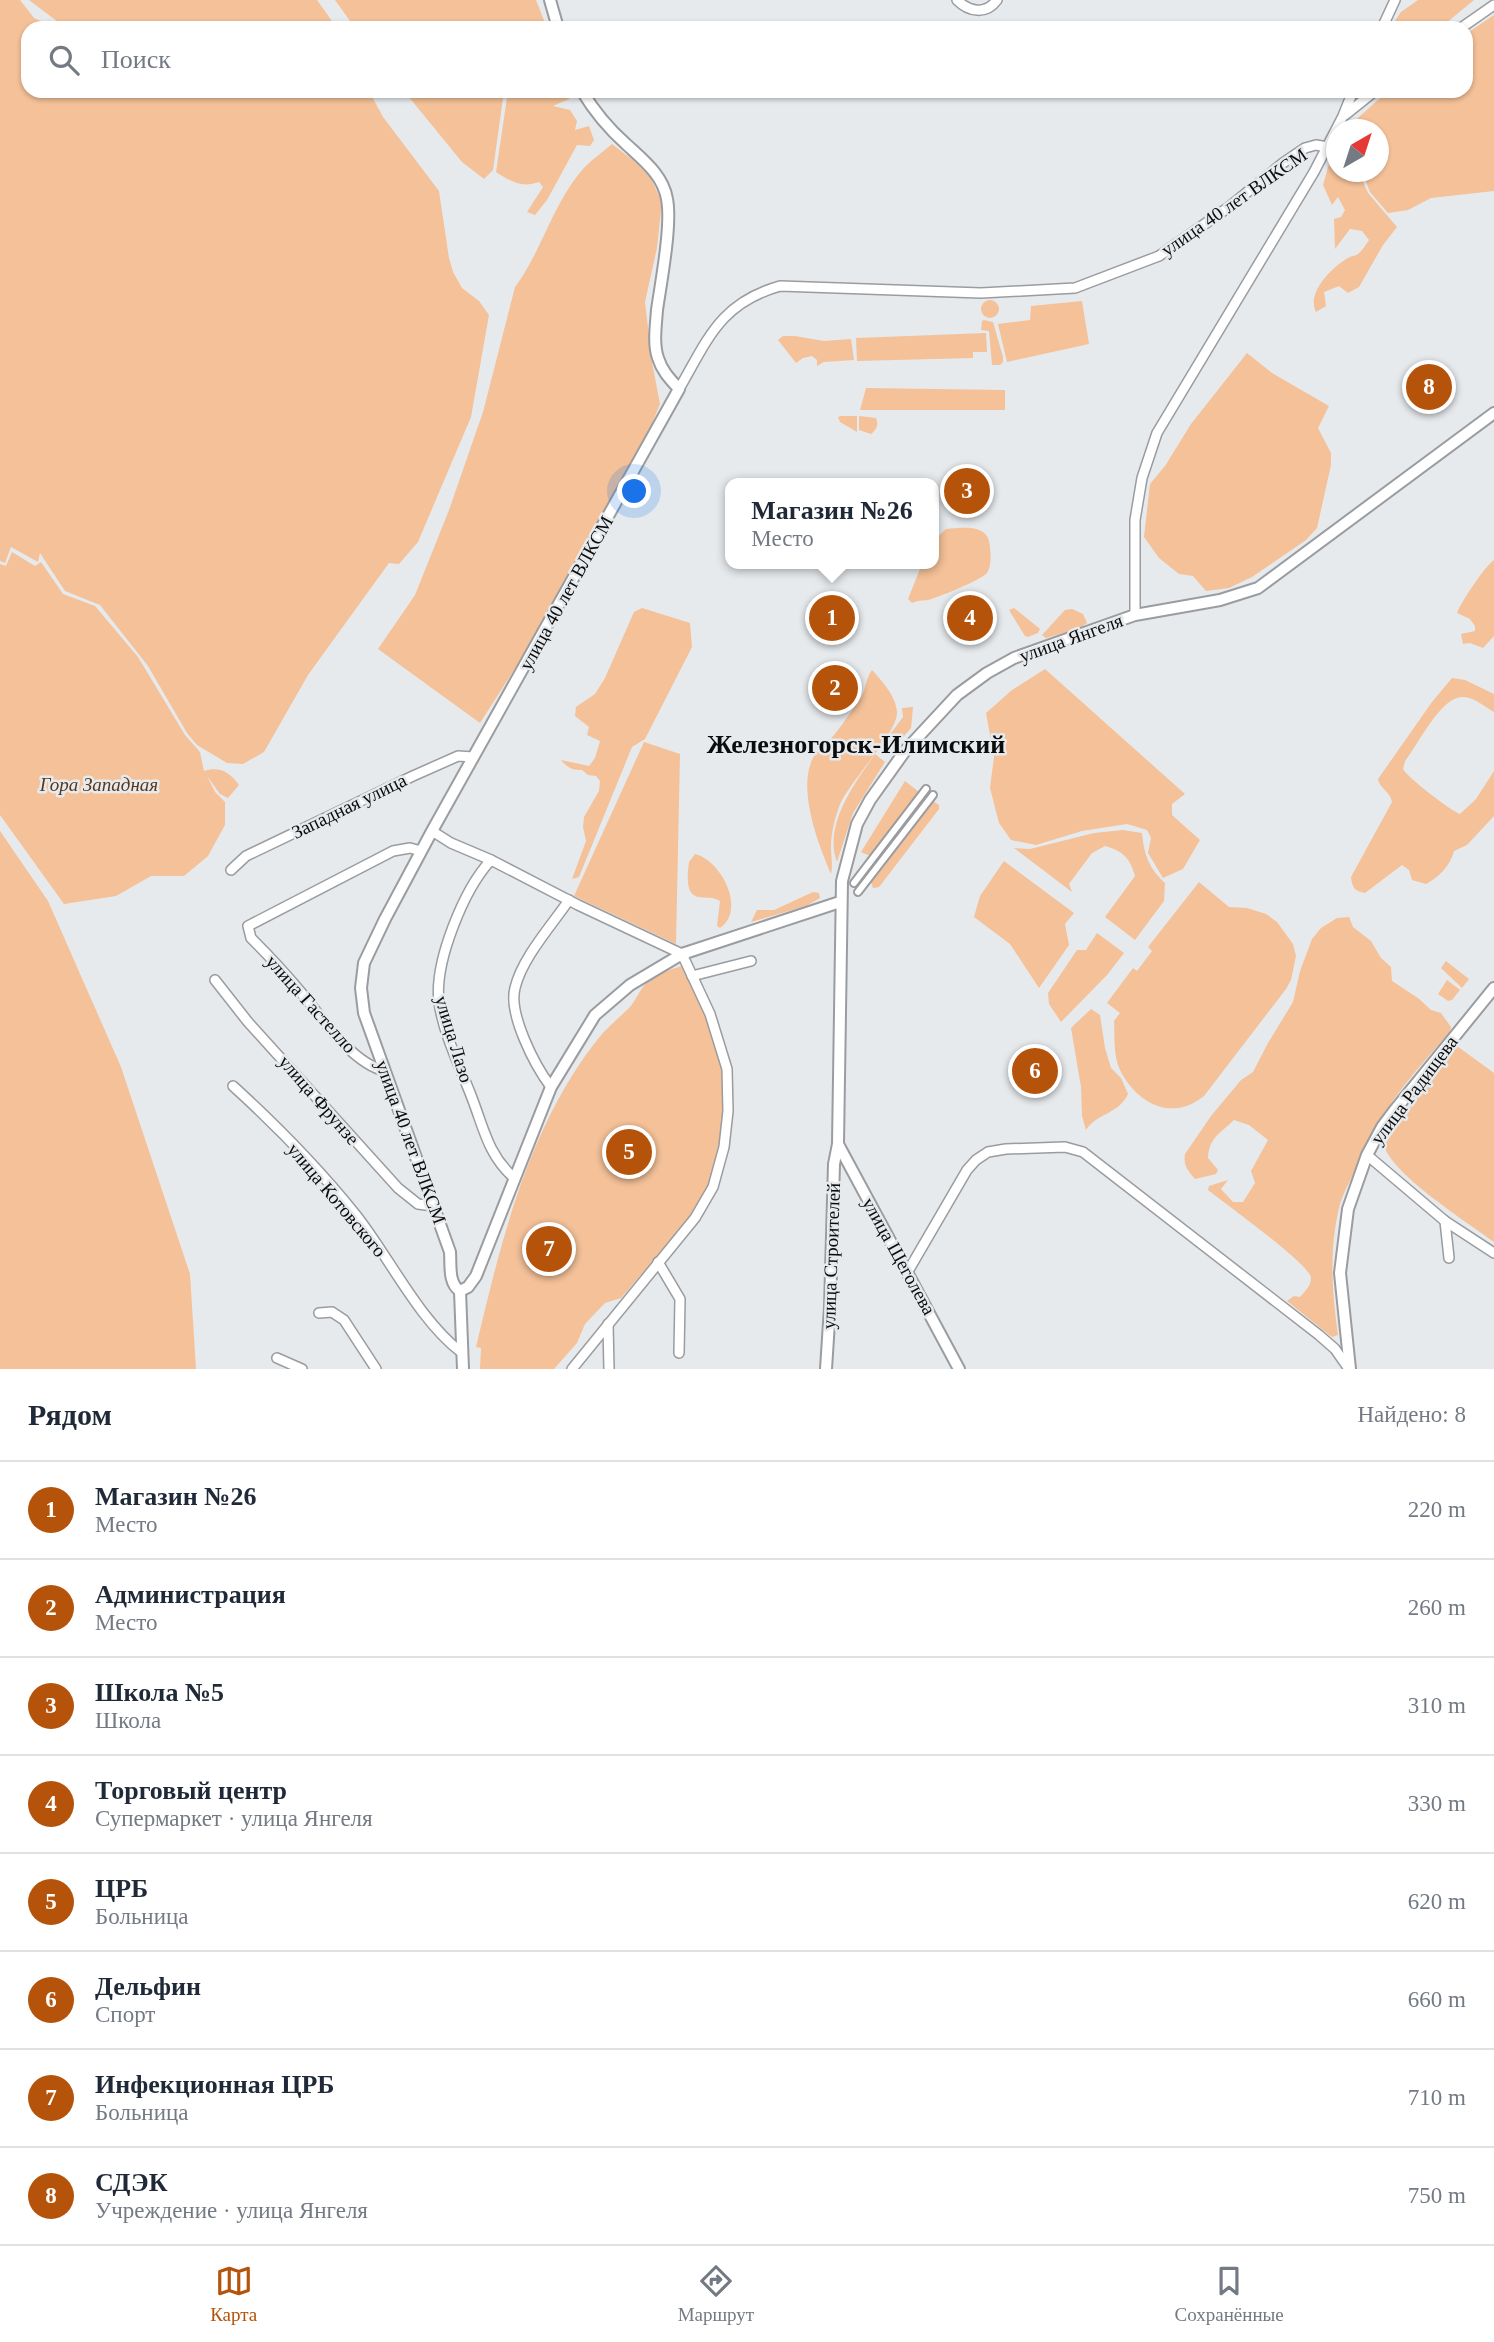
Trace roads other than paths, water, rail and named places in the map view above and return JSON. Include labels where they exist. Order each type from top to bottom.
[{"type":"street","points":[[551,0],[556,21]]},
{"type":"street","points":[[957,0],[971,10],[981,11],[997,0]]},
{"type":"street","points":[[1385,21],[1395,0]]},
{"type":"street","points":[[1471,21],[1494,5]]},
{"type":"street","points":[[586,98],[625,144],[646,161],[660,181],[667,199],[667,225],[655,328],[657,356],[664,372],[679,388]]},
{"type":"street","points":[[1341,119],[1350,98]]},
{"type":"street","points":[[1343,116],[1366,98]]},
{"type":"street","name":"улица 40 лет ВЛКСМ","points":[[463,1369],[460,1291],[454,1286],[450,1252],[364,1013],[362,988],[365,963],[432,831],[709,338],[725,316],[757,293],[780,286],[981,293],[1076,288],[1159,256],[1229,207],[1305,148],[1315,145],[1326,147]]},
{"type":"street","points":[[1135,615],[1135,520],[1142,478],[1157,433],[1299,197],[1326,147]]},
{"type":"street","name":"улица Янгеля","points":[[838,1144],[840,902],[848,851],[857,824],[870,800],[894,764],[936,714],[987,673],[1014,658],[1135,615],[1220,600],[1258,588],[1494,413]]},
{"type":"street","name":"Западная улица","points":[[231,870],[246,856],[412,776],[458,756],[473,757]]},
{"type":"street","points":[[854,883],[926,789]]},
{"type":"street","points":[[858,892],[933,795]]},
{"type":"street","points":[[432,831],[451,843],[682,954],[710,1014],[727,1069],[728,1111],[724,1147],[713,1187],[695,1218],[572,1369]]},
{"type":"street","name":"улица Гастелло","points":[[385,1071],[361,1060],[343,1041],[251,938],[248,926],[393,851],[410,848],[421,851]]},
{"type":"street","name":"улица Лазо","points":[[491,860],[460,909],[445,955],[438,989],[439,1006],[494,1157],[513,1177]]},
{"type":"street","points":[[551,1087],[539,1072],[526,1045],[514,1002],[515,988],[529,958],[569,900]]},
{"type":"street","points":[[460,1291],[468,1287],[476,1276],[513,1177],[551,1087],[595,1015],[630,985],[682,954],[840,902]]},
{"type":"street","points":[[692,976],[751,961]]},
{"type":"street","name":"улица Фрунзе","points":[[215,980],[248,1022],[398,1188],[418,1203],[433,1206]]},
{"type":"street","name":"улица Радищева","points":[[1350,1369],[1340,1273],[1348,1209],[1367,1154],[1394,1111],[1494,988]]},
{"type":"street","name":"улица Котовского","points":[[233,1086],[283,1134],[356,1216],[421,1308],[449,1342],[461,1352]]},
{"type":"street","name":"улица Щеголева","points":[[838,1144],[959,1369]]},
{"type":"street","name":"улица Строителей","points":[[826,1369],[834,1164],[838,1144]]},
{"type":"street","points":[[907,1273],[967,1170],[976,1160],[988,1152],[1006,1149],[1065,1147],[1083,1152],[1174,1222],[1319,1335],[1335,1349],[1350,1369]]},
{"type":"street","points":[[1367,1154],[1445,1221],[1494,1253]]},
{"type":"street","points":[[1445,1221],[1449,1258]]},
{"type":"street","points":[[658,1262],[680,1299],[679,1353]]},
{"type":"street","points":[[319,1313],[332,1312],[344,1320],[376,1369]]},
{"type":"street","points":[[608,1324],[609,1369]]},
{"type":"street","points":[[277,1358],[302,1369]]},
{"type":"place","name":"СДЭК","points":[[1429,387]]},
{"type":"place","name":"Школа №5","points":[[967,491]]},
{"type":"place","name":"Магазин №26","points":[[832,618]]},
{"type":"place","name":"Торговый центр","points":[[970,618]]},
{"type":"place","name":"Администрация","points":[[835,688]]},
{"type":"place","name":"Дельфин","points":[[1035,1071]]},
{"type":"place","name":"ЦРБ","points":[[629,1152]]},
{"type":"place","name":"Инфекционная ЦРБ","points":[[549,1249]]},
{"type":"district","name":"Железногорск-Илимский","points":[[856,744]]},
{"type":"park label","name":"Гора Западная","points":[[99,784]]}]
